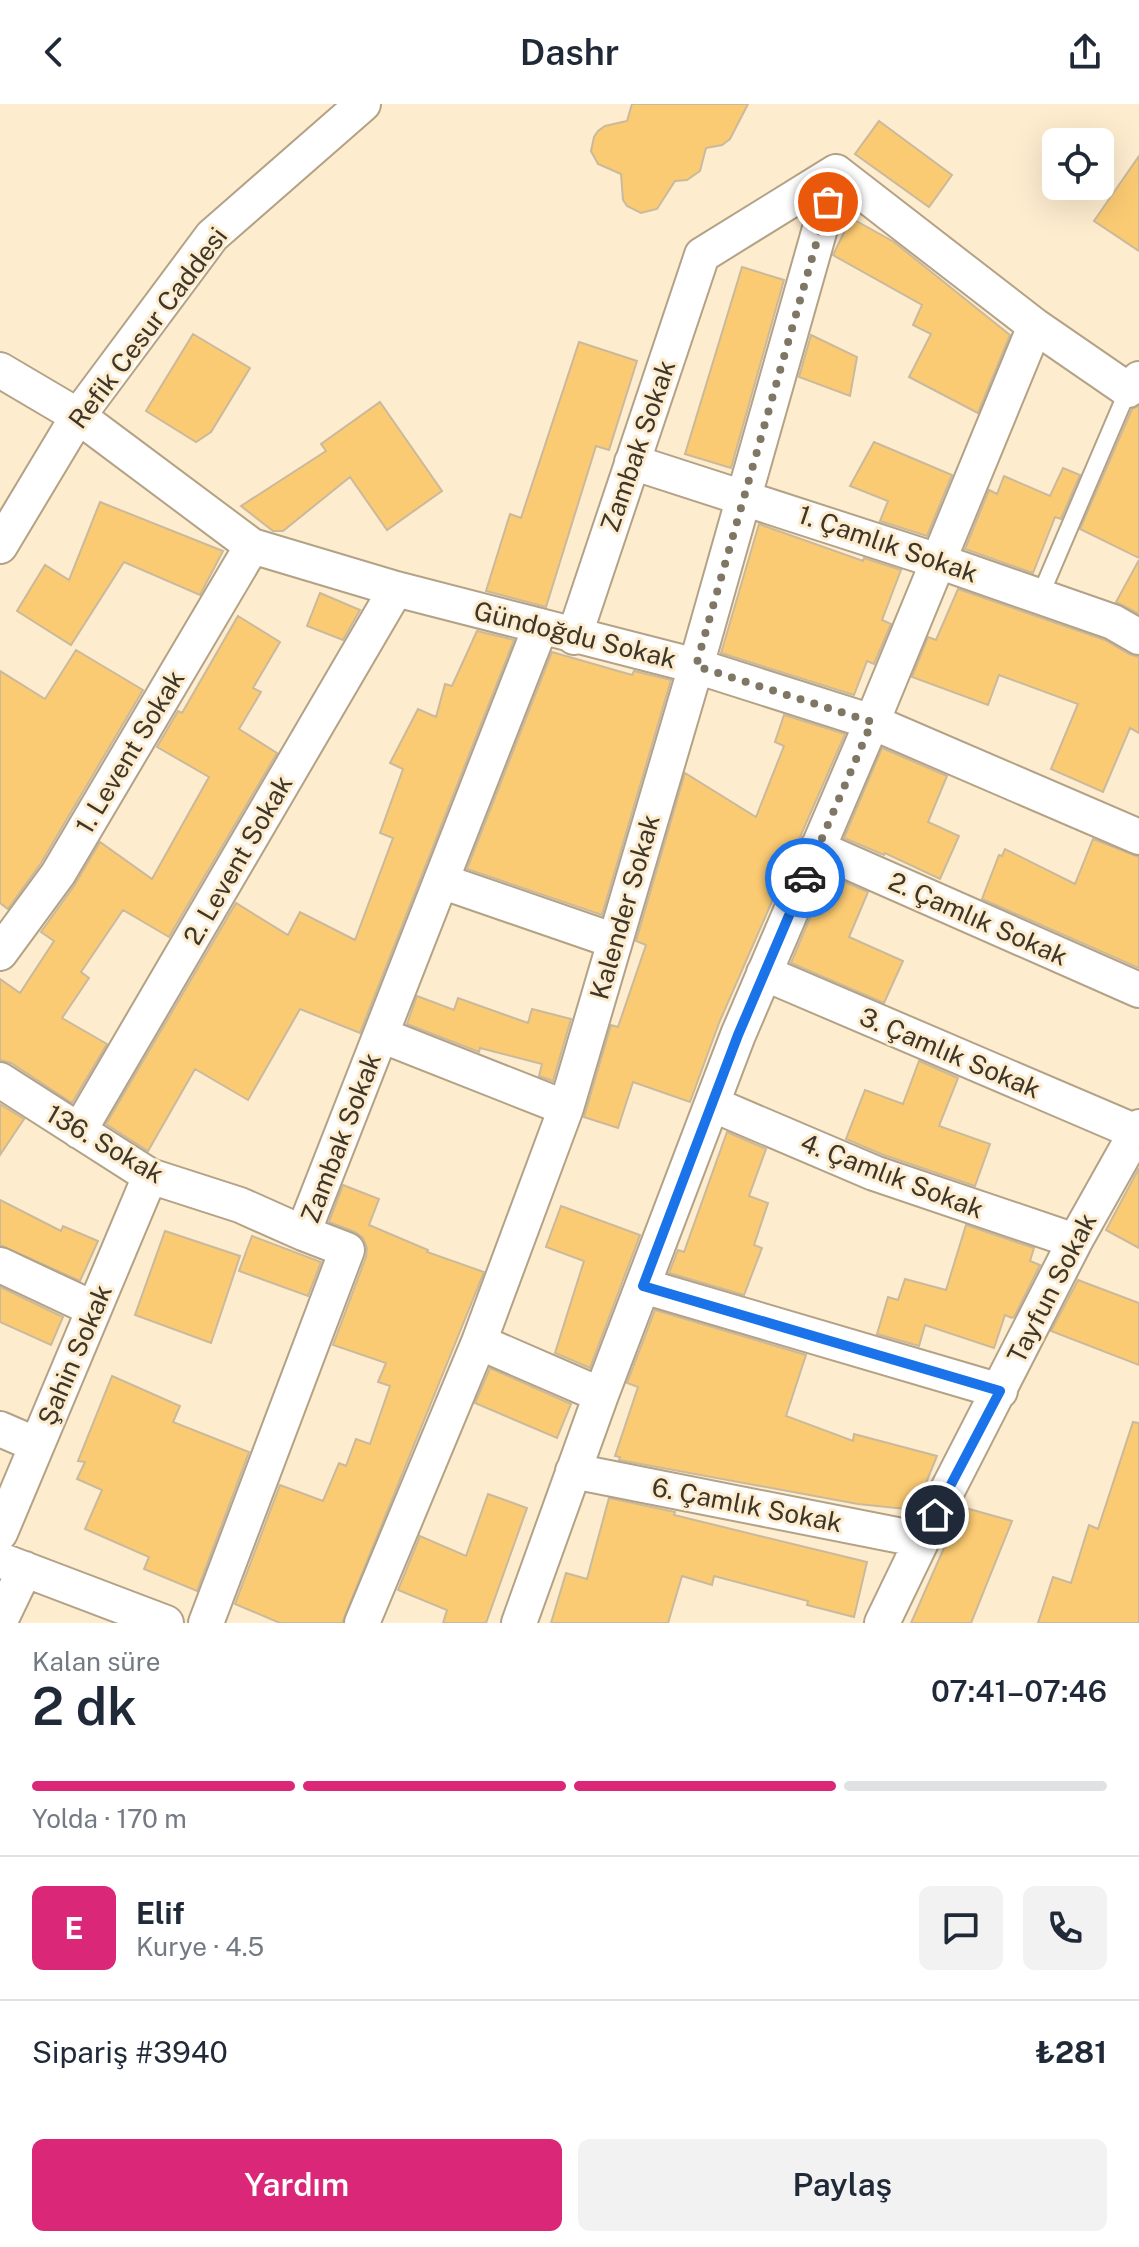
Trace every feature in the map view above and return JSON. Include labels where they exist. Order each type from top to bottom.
[{"type":"street","name":"Refik Cesur Caddesi","points":[[0,546],[78,416],[212,236],[363,104]]},
{"type":"street","name":"Zambak Sokak","points":[[574,637],[702,255],[836,172]]},
{"type":"street","points":[[836,172],[1035,326],[1134,384]]},
{"type":"street","name":"Kalender Sokak","points":[[362,1623],[479,1342],[566,1108],[696,666],[836,172]]},
{"type":"street","points":[[519,1623],[601,1395],[764,973],[872,722],[1035,326]]},
{"type":"street","name":"Gündoğdu Sokak","points":[[0,370],[78,416],[252,546],[540,628],[696,666],[872,722],[1139,837]]},
{"type":"street","name":"1. Çamlık Sokak","points":[[632,462],[744,496],[1040,596],[1113,622],[1139,637]]},
{"type":"street","name":"1. Levent Sokak","points":[[0,953],[58,874],[252,546]]},
{"type":"street","name":"2. Levent Sokak","points":[[79,1131],[396,589]]},
{"type":"street","name":"Zambak Sokak","points":[[206,1623],[347,1250],[303,1233],[540,628]]},
{"type":"street","name":"2. Çamlık Sokak","points":[[817,848],[1139,990]]},
{"type":"street","points":[[441,881],[615,941]]},
{"type":"street","name":"3. Çamlık Sokak","points":[[764,973],[1138,1129]]},
{"type":"street","points":[[381,1035],[566,1108]]},
{"type":"street","name":"136. Sokak","points":[[0,1080],[150,1176],[240,1205],[303,1233]]},
{"type":"street","name":"4. Çamlık Sokak","points":[[712,1104],[874,1173],[1075,1241]]},
{"type":"street","name":"Tayfun Sokak","points":[[882,1623],[1075,1241],[1138,1129]]},
{"type":"street","name":"Şahin Sokak","points":[[0,1533],[150,1176]]},
{"type":"street","points":[[0,1265],[94,1309]]},
{"type":"street","points":[[643,1286],[1000,1391]]},
{"type":"street","points":[[479,1342],[601,1395]]},
{"type":"street","points":[[0,1429],[37,1445]]},
{"type":"street","name":"6. Çamlık Sokak","points":[[573,1471],[922,1540]]},
{"type":"street","points":[[0,1621],[13,1564],[166,1623]]},
{"type":"lane","points":[[1040,596],[1134,384]]},
{"type":"building","points":[[632,104],[748,104],[730,139],[722,145],[706,148],[700,171],[687,180],[675,181],[657,209],[641,213],[627,206],[623,200],[621,174],[598,164],[591,151],[598,131],[605,126],[627,121]]},
{"type":"building","points":[[879,121],[952,175],[929,207],[855,154]]},
{"type":"building","points":[[1139,156],[1139,251],[1094,221],[1109,200],[1114,200],[1114,192]]},
{"type":"building","points":[[851,218],[894,242],[1010,335],[978,413],[909,377],[931,334],[913,325],[922,305],[833,255]]},
{"type":"building","points":[[742,267],[784,280],[731,468],[685,454]]},
{"type":"building","points":[[193,334],[250,368],[211,432],[196,442],[146,411]]},
{"type":"building","points":[[811,335],[857,357],[850,396],[799,377]]},
{"type":"building","points":[[579,342],[637,361],[609,450],[596,446],[546,607],[486,591],[510,514],[521,518]]},
{"type":"building","points":[[380,402],[442,491],[387,530],[350,477],[283,531],[273,531],[241,506],[326,451],[321,444]]},
{"type":"building","points":[[1139,406],[1139,558],[1080,529],[1132,409]]},
{"type":"building","points":[[874,442],[952,475],[927,536],[880,521],[888,501],[850,486]]},
{"type":"building","points":[[1063,468],[1080,475],[1061,519],[1055,517],[1033,573],[965,549],[989,490],[997,494],[1004,476],[1050,496]]},
{"type":"building","points":[[100,502],[223,551],[200,595],[124,562],[71,645],[17,611],[45,565],[69,580]]},
{"type":"building","points":[[759,524],[863,561],[864,558],[901,570],[882,620],[891,624],[874,664],[867,661],[854,695],[721,653]]},
{"type":"building","points":[[1139,560],[1139,614],[1116,602]]},
{"type":"building","points":[[958,589],[1105,640],[1139,657],[1139,733],[1130,728],[1103,792],[1051,769],[1078,704],[999,675],[988,705],[912,677],[928,637],[936,640]]},
{"type":"building","points":[[320,593],[360,610],[343,640],[307,626]]},
{"type":"building","points":[[238,616],[280,642],[253,688],[261,692],[239,729],[277,753],[169,937],[123,910],[81,972],[89,978],[62,1018],[107,1044],[72,1103],[11,1063],[0,1060],[0,979],[20,993],[54,941],[41,932],[100,842],[152,879],[209,777],[157,747],[178,711],[182,713]]},
{"type":"building","points":[[477,631],[514,640],[360,1033],[300,1009],[248,1100],[195,1069],[148,1151],[106,1124],[236,903],[288,935],[300,912],[355,940],[393,838],[380,833],[403,769],[390,763],[418,709],[436,717],[445,684],[452,686]]},
{"type":"building","points":[[76,650],[143,690],[41,863],[8,909],[0,903],[0,671],[45,699]]},
{"type":"building","points":[[552,652],[632,675],[634,671],[671,680],[602,915],[467,869]]},
{"type":"building","points":[[784,715],[845,734],[719,1023],[690,1102],[633,1082],[618,1128],[584,1117],[611,1025],[618,1027],[646,945],[636,941],[685,773],[756,817],[784,746],[775,742]]},
{"type":"building","points":[[882,748],[947,776],[928,822],[959,836],[940,879],[844,838]]},
{"type":"building","points":[[1093,839],[1139,857],[1139,968],[982,899],[999,855],[1002,856],[1005,849],[1075,884]]},
{"type":"building","points":[[828,875],[868,892],[849,937],[903,961],[884,1003],[791,963]]},
{"type":"building","points":[[417,996],[454,1010],[458,998],[528,1023],[532,1009],[571,1019],[553,1081],[539,1076],[542,1064],[480,1048],[479,1052],[407,1024]]},
{"type":"building","points":[[919,1061],[958,1078],[939,1126],[990,1144],[975,1186],[846,1139],[865,1090],[903,1104]]},
{"type":"building","points":[[0,1104],[24,1119],[0,1155]]},
{"type":"building","points":[[727,1132],[766,1149],[749,1196],[768,1203],[754,1245],[762,1248],[744,1295],[669,1273],[678,1250],[684,1252]]},
{"type":"building","points":[[1139,1168],[1139,1248],[1106,1230]]},
{"type":"building","points":[[343,1185],[379,1199],[369,1225],[427,1252],[484,1272],[342,1623],[280,1623],[235,1604],[280,1485],[323,1501],[339,1463],[346,1466],[356,1439],[370,1444],[390,1386],[378,1382],[386,1363],[333,1345],[367,1248],[363,1238],[355,1232],[329,1222]]},
{"type":"building","points":[[0,1200],[61,1231],[63,1226],[98,1241],[80,1281],[0,1245]]},
{"type":"building","points":[[561,1206],[640,1235],[590,1368],[555,1353],[584,1261],[546,1247]]},
{"type":"building","points":[[966,1225],[1034,1248],[1030,1261],[1040,1265],[1014,1317],[1005,1315],[994,1348],[925,1325],[919,1346],[877,1334],[888,1297],[898,1300],[905,1279],[946,1290]]},
{"type":"building","points":[[165,1231],[240,1256],[211,1343],[135,1315]]},
{"type":"building","points":[[252,1236],[321,1262],[308,1296],[239,1271]]},
{"type":"building","points":[[1078,1280],[1139,1303],[1139,1365],[1051,1331]]},
{"type":"building","points":[[0,1287],[63,1317],[51,1345],[0,1322]]},
{"type":"building","points":[[655,1310],[806,1355],[786,1416],[853,1441],[854,1434],[937,1456],[915,1510],[858,1504],[619,1460],[620,1457],[615,1456],[638,1387],[627,1383]]},
{"type":"building","points":[[490,1368],[571,1404],[557,1438],[475,1403]]},
{"type":"building","points":[[112,1376],[180,1406],[173,1422],[249,1452],[197,1591],[144,1569],[149,1557],[85,1529],[102,1490],[77,1479],[85,1462],[78,1461]]},
{"type":"building","points":[[1133,1422],[1139,1423],[1139,1623],[1038,1623],[1053,1577],[1071,1583],[1089,1525],[1098,1529]]},
{"type":"building","points":[[488,1494],[527,1508],[486,1623],[443,1623],[447,1610],[398,1590],[420,1536],[466,1556]]},
{"type":"building","points":[[609,1498],[867,1562],[854,1617],[807,1605],[808,1601],[714,1576],[712,1585],[682,1576],[668,1623],[551,1623],[566,1573],[587,1579]]},
{"type":"building","points":[[962,1507],[1012,1521],[971,1623],[911,1623]]},
{"type":"way so far","points":[[805,878],[872,722],[696,666],[828,202]]},
{"type":"route","points":[[805,878],[738,1035],[643,1286],[1000,1391],[935,1515]]}]
